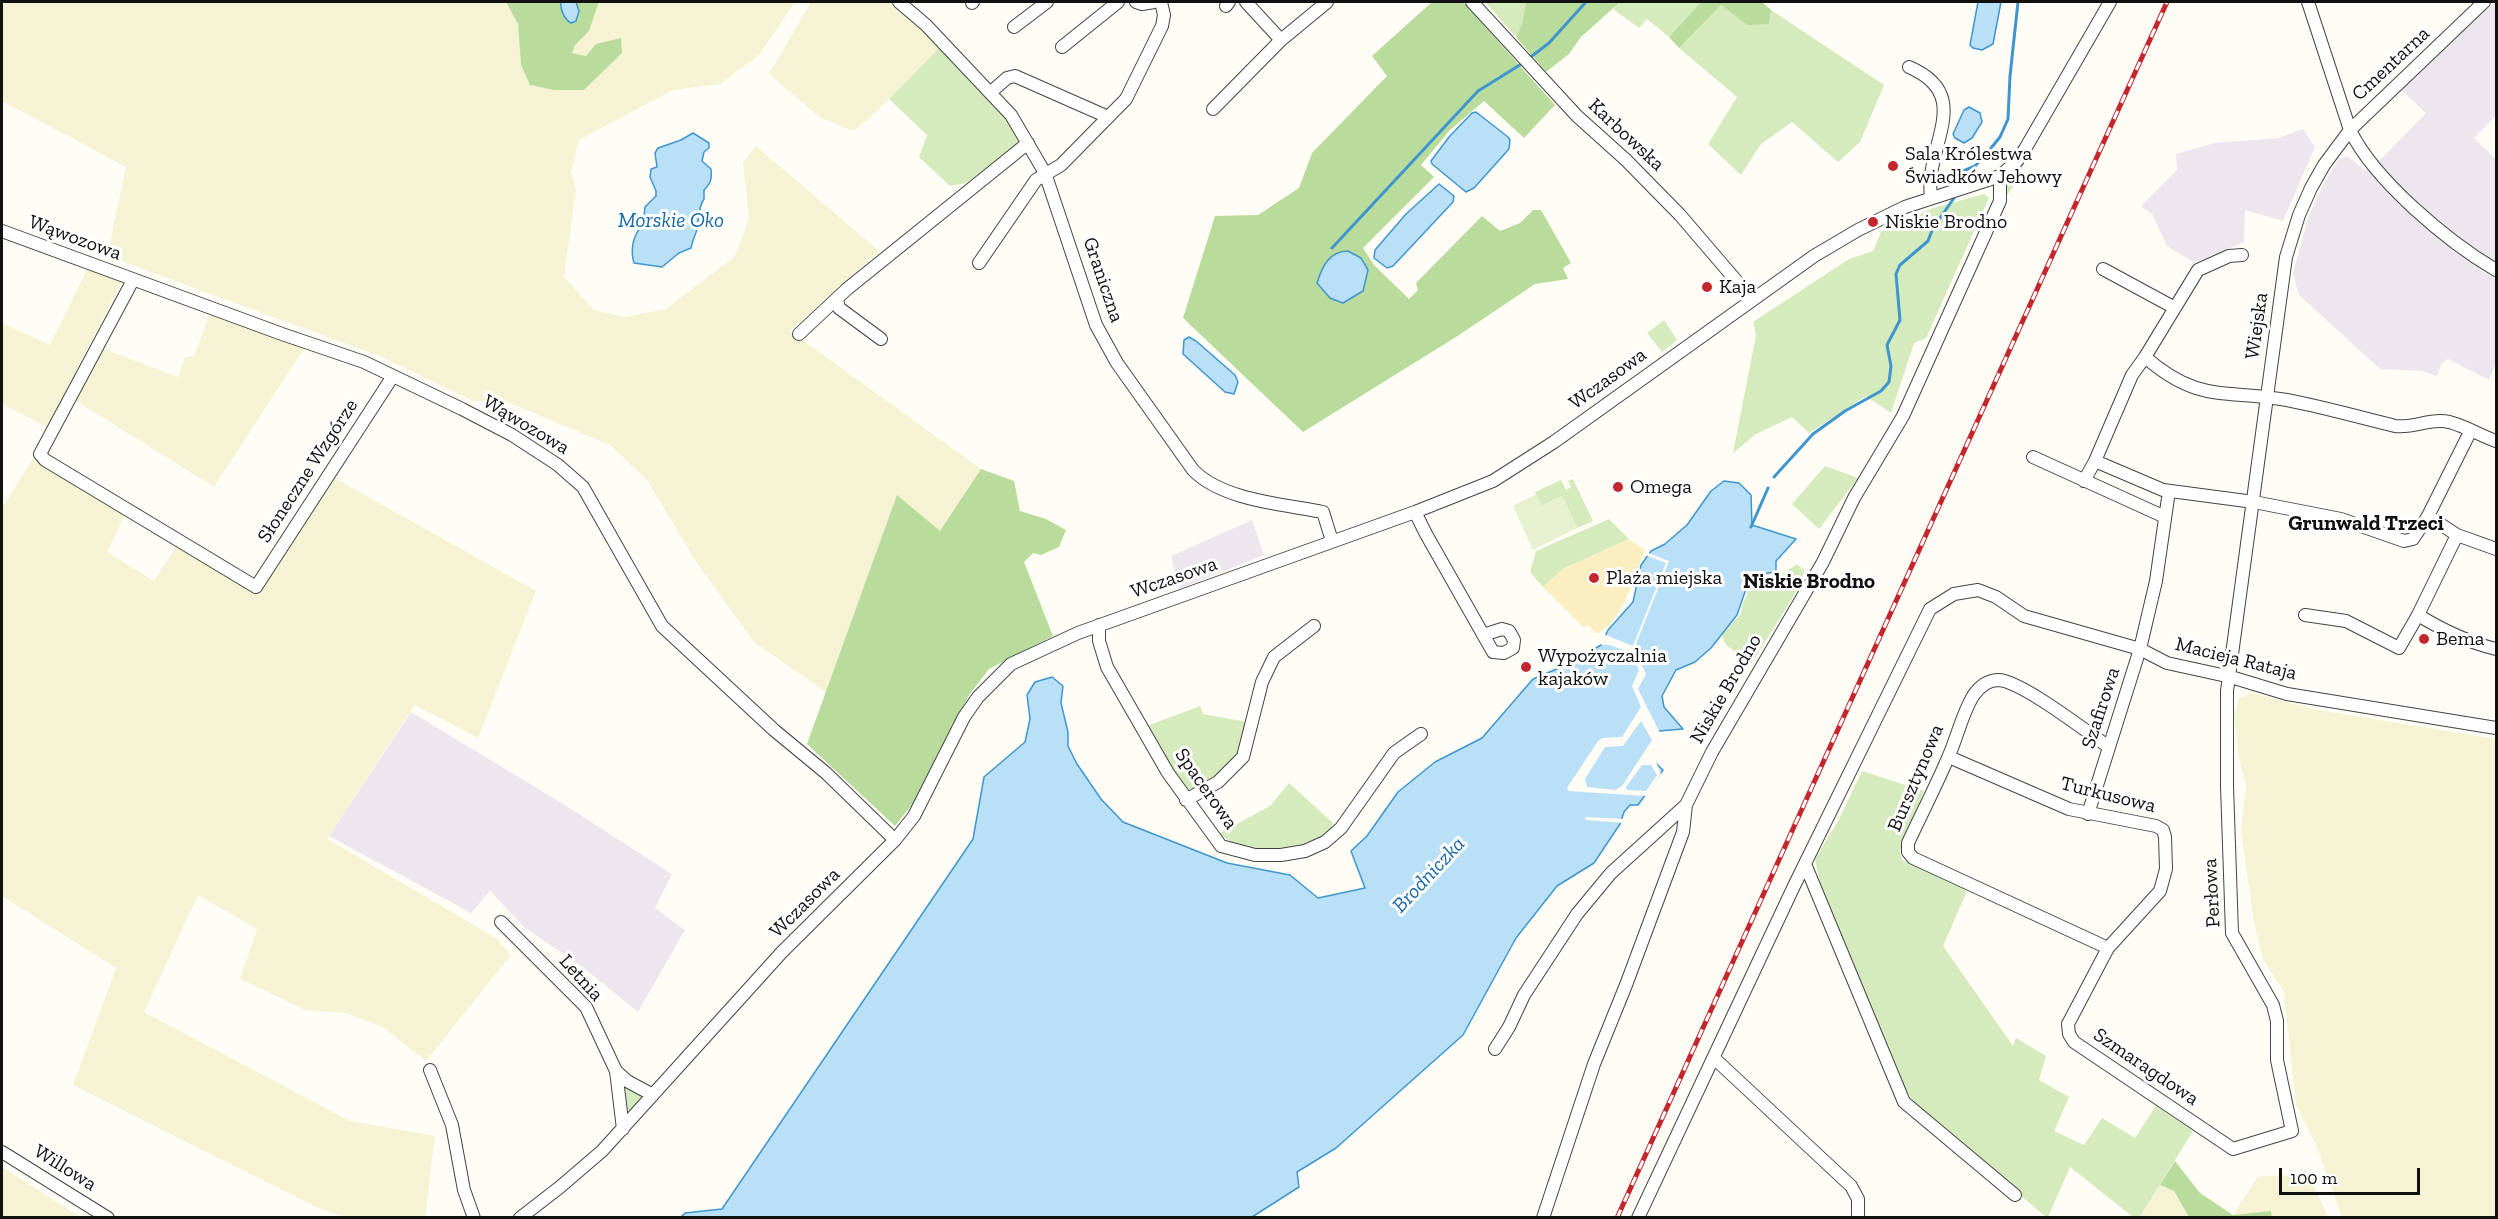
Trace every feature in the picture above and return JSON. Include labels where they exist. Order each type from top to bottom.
[{"type":"street","name":"Graniczna","points":[[899,2],[926,25],[992,92],[1011,115],[1045,173],[1096,325],[1117,363],[1193,470],[1204,482],[1219,489],[1269,502],[1323,512],[1332,541]]},
{"type":"street","points":[[1014,27],[1047,2]]},
{"type":"street","points":[[1062,47],[1118,2]]},
{"type":"street","points":[[1136,2],[1142,4],[1154,2]]},
{"type":"street","points":[[979,263],[1036,180],[1060,165],[1126,99],[1162,26],[1164,15],[1161,2]]},
{"type":"street","points":[[1246,2],[1281,40]]},
{"type":"street","points":[[1213,109],[1281,40],[1327,2]]},
{"type":"street","name":"Karbowska","points":[[1472,2],[1577,116],[1626,160],[1680,215],[1752,299]]},
{"type":"street","points":[[2000,176],[2018,160],[2025,149],[2110,2]]},
{"type":"street","points":[[2308,2],[2350,130],[2368,160],[2422,214],[2469,253],[2496,270]]},
{"type":"street","name":"Cmentarna","points":[[2350,130],[2484,2]]},
{"type":"street","points":[[1909,67],[1930,79],[1943,94],[1944,117],[1930,167],[1931,197]]},
{"type":"street","points":[[992,92],[1007,78],[1015,76],[1108,117]]},
{"type":"street","name":"Wiejska","points":[[2231,677],[2286,257],[2299,215],[2311,188],[2324,165],[2350,130]]},
{"type":"street","points":[[798,334],[837,298],[1028,143]]},
{"type":"street","name":"Wczasowa","points":[[520,1218],[582,1169],[623,1129],[782,952],[895,840],[914,816],[964,717],[978,697],[1011,664],[1099,625],[1415,512],[1493,481],[1523,463],[1752,299],[1840,240],[1879,219],[1931,197],[2000,176]]},
{"type":"street","name":"Niskie Brodno","points":[[1495,1049],[1509,1027],[1524,995],[1577,914],[1611,873],[1686,805],[1712,752],[1823,562],[1854,498],[1903,416],[2000,201],[2000,176]]},
{"type":"street","name":"Wąwozowa","points":[[2,231],[364,362],[512,435],[558,465],[584,487],[662,626],[774,730],[826,773],[895,840]]},
{"type":"street","points":[[2084,481],[2132,375],[2198,270],[2229,256],[2242,255]]},
{"type":"street","points":[[2103,269],[2175,308]]},
{"type":"street","name":"Słoneczne Wzgórze","points":[[133,280],[40,454],[45,460],[256,587],[393,375]]},
{"type":"street","points":[[837,298],[839,308],[881,339]]},
{"type":"street","points":[[2145,357],[2163,373],[2192,388],[2235,396],[2285,400],[2395,426],[2410,427],[2440,420],[2496,441]]},
{"type":"street","points":[[2095,461],[2169,491],[2254,502],[2341,519],[2404,541],[2413,539],[2428,516],[2470,432]]},
{"type":"street","points":[[2034,457],[2165,517]]},
{"type":"street","name":"Szafirowa","points":[[2088,814],[2140,649],[2156,581],[2169,491]]},
{"type":"street","points":[[1415,512],[1483,635]]},
{"type":"street","points":[[2428,516],[2457,535],[2496,549]]},
{"type":"street","points":[[2305,615],[2346,621],[2399,648],[2418,615],[2457,535]]},
{"type":"street","name":"Macieja Rataja","points":[[1805,864],[1930,609],[1954,594],[1978,590],[1995,597],[2024,616],[2140,649],[2167,663],[2231,677],[2288,694],[2496,728]]},
{"type":"street","points":[[2418,615],[2469,643],[2496,649]]},
{"type":"street","name":"Spacerowa","points":[[1099,625],[1100,641],[1107,667],[1186,800],[1221,846],[1255,855],[1305,851],[1325,842],[1341,828],[1394,753],[1421,734]]},
{"type":"street","points":[[1186,800],[1218,782],[1243,757],[1262,682],[1274,657],[1314,626]]},
{"type":"street","name":"Perłowa","points":[[2231,677],[2228,691],[2227,786],[2232,933],[2273,1005],[2277,1021],[2277,1060],[2292,1131]]},
{"type":"street","name":"Bursztynowa","points":[[2108,948],[1913,858],[1908,852],[1908,843],[1974,695],[1982,685],[2001,680],[2040,699],[2109,747]]},
{"type":"street","name":"Turkusowa","points":[[1948,757],[2069,809],[2156,826],[2163,830],[2166,868],[2160,891],[2108,948]]},
{"type":"street","points":[[1543,1218],[1594,1064],[1683,832],[1686,805]]},
{"type":"street","points":[[1638,1218],[1805,864]]},
{"type":"street","points":[[1805,864],[1904,1102],[2015,1195]]},
{"type":"street","name":"Letnia","points":[[501,922],[586,1007],[616,1071],[623,1129]]},
{"type":"street","name":"Szmaragdowa","points":[[2108,948],[2068,1024],[2068,1034],[2074,1042],[2233,1149],[2292,1131]]},
{"type":"street","points":[[1714,1059],[1851,1186],[1858,1199],[1858,1218]]},
{"type":"street","points":[[430,1070],[452,1125],[464,1190],[474,1218]]},
{"type":"street","name":"Letnia","points":[[616,1071],[627,1082],[653,1095]]},
{"type":"street","name":"Willowa","points":[[2,1152],[108,1218]]},
{"type":"shaded area","points":[[2,2],[506,2],[518,24],[521,65],[554,90],[584,90],[622,53],[620,38],[586,56],[572,53],[575,45],[589,31],[599,2],[795,2],[759,55],[720,84],[673,90],[579,140],[571,172],[576,189],[564,277],[594,310],[625,317],[666,309],[735,256],[749,219],[743,162],[756,146],[879,251],[790,331],[981,469],[940,532],[897,496],[827,693],[754,642],[696,562],[647,480],[610,445],[505,401],[473,401],[382,357],[107,256],[126,167],[2,101]]},
{"type":"shaded area","points":[[811,2],[891,2],[941,46],[871,117],[853,131],[821,118],[769,74]]},
{"type":"shaded area","points":[[2495,2],[2496,116],[2474,138],[2496,159],[2496,363],[2489,380],[2448,359],[2442,363],[2437,376],[2422,371],[2380,369],[2299,295],[2293,273],[2308,218],[2323,185],[2339,159],[2347,156],[2365,170],[2383,157],[2426,113],[2400,89]]},
{"type":"shaded area","points":[[2303,129],[2315,147],[2283,221],[2245,210],[2244,242],[2195,263],[2167,246],[2152,214],[2141,206],[2177,170],[2176,154],[2214,143],[2279,138]]},
{"type":"shaded area","points":[[88,268],[122,282],[47,427],[2,404],[2,323],[50,345]]},
{"type":"shaded area","points":[[210,314],[220,315],[305,347],[214,487],[73,399],[101,348],[178,377],[185,357],[194,356]]},
{"type":"shaded area","points":[[34,456],[126,513],[107,552],[154,581],[178,544],[252,589],[331,476],[536,591],[478,738],[415,705],[327,839],[496,938],[511,955],[426,1061],[384,1028],[346,1013],[305,1010],[240,979],[257,929],[198,895],[144,1012],[350,1121],[435,1136],[425,1217],[343,1217],[318,1208],[73,1085],[116,968],[2,896],[2,502],[5,504]]},
{"type":"shaded area","points":[[1252,520],[1264,555],[1179,589],[1171,556]]},
{"type":"shaded area","points":[[2251,693],[2318,710],[2496,739],[2496,1217],[2342,1217],[2316,1145],[2296,1104],[2284,992],[2263,959],[2254,922],[2241,832],[2246,785],[2239,758],[2234,716],[2239,698]]},
{"type":"shaded area","points":[[411,712],[560,802],[672,874],[655,908],[685,930],[638,1012],[581,966],[525,928],[490,891],[471,913],[329,836]]},
{"type":"shaded area","points":[[2,1167],[80,1217],[2,1217]]},
{"type":"shaded area","points":[[2309,1175],[2328,1217],[2272,1217],[2271,1211],[2233,1215],[2258,1176]]},
{"type":"shaded area","points":[[2160,1185],[2174,1191],[2189,1217],[2140,1218]]},
{"type":"green space","points":[[506,2],[599,2],[589,31],[575,45],[572,53],[586,56],[596,44],[621,38],[622,53],[584,90],[554,90],[530,85],[521,65],[518,24]]},
{"type":"green space","points":[[1432,2],[1463,2],[1555,105],[1524,138],[1484,101],[1449,131],[1421,165],[1434,177],[1363,248],[1374,265],[1409,299],[1418,290],[1416,283],[1482,216],[1500,231],[1520,223],[1533,210],[1541,210],[1571,263],[1563,268],[1568,279],[1535,284],[1456,337],[1303,432],[1183,318],[1215,216],[1258,215],[1299,188],[1312,153],[1387,76],[1372,56]]},
{"type":"green space","points":[[1485,2],[1526,2],[1522,24],[1516,37]]},
{"type":"green space","points":[[1526,2],[1620,2],[1581,37],[1569,54],[1546,72],[1516,37],[1522,24]]},
{"type":"green space","points":[[1620,2],[1701,2],[1669,37],[1647,19],[1639,28],[1613,9]]},
{"type":"green space","points":[[1701,2],[1762,2],[1771,10],[1769,24],[1748,25],[1721,5],[1679,48],[1669,37]]},
{"type":"green space","points":[[1721,5],[1769,24],[1771,10],[1884,85],[1860,142],[1838,162],[1792,122],[1761,144],[1741,175],[1708,144],[1737,97],[1679,48]]},
{"type":"green space","points":[[941,46],[991,95],[1025,140],[966,183],[950,186],[919,157],[927,135],[889,99]]},
{"type":"green space","points":[[2027,157],[2015,184],[2005,198],[2006,181]]},
{"type":"green space","points":[[1984,194],[1989,198],[1926,338],[1914,343],[1891,413],[1866,396],[1809,433],[1792,417],[1756,434],[1733,453],[1756,335],[1753,322],[1849,259],[1873,251],[1881,232],[1933,208]]},
{"type":"green space","points":[[1664,320],[1677,340],[1662,352],[1647,333]]},
{"type":"green space","points":[[1825,466],[1858,478],[1819,529],[1792,504]]},
{"type":"green space","points":[[981,469],[1014,481],[1020,511],[1046,519],[1066,530],[1059,547],[1041,555],[1033,553],[1024,562],[1053,636],[989,669],[969,695],[914,802],[895,826],[807,744],[897,495],[940,531]]},
{"type":"green space","points":[[1573,479],[1593,521],[1577,528],[1562,496],[1541,506],[1535,492],[1561,480],[1566,490],[1571,487],[1568,481]]},
{"type":"green space","points":[[1536,494],[1541,506],[1562,496],[1577,528],[1533,550],[1513,506]]},
{"type":"green space","points":[[1609,519],[1629,539],[1563,569],[1543,587],[1530,572],[1536,551]]},
{"type":"green space","points":[[1797,564],[1805,571],[1792,599],[1751,664],[1725,644],[1722,634],[1741,614],[1749,589],[1774,580]]},
{"type":"green space","points":[[1200,706],[1203,714],[1247,722],[1240,750],[1231,762],[1209,780],[1187,790],[1183,787],[1147,726]]},
{"type":"green space","points":[[1862,771],[1924,791],[1900,850],[1902,860],[1967,891],[1943,946],[2013,1046],[2016,1038],[2046,1056],[2039,1080],[2069,1097],[2054,1131],[2084,1145],[2102,1118],[2135,1138],[2156,1106],[2193,1131],[2140,1217],[2133,1217],[2070,1167],[2048,1217],[2046,1217],[1916,1106],[1897,1074],[1822,894],[1815,859],[1838,821]]},
{"type":"green space","points":[[1289,783],[1333,823],[1328,835],[1312,843],[1283,851],[1245,849],[1218,834],[1270,806]]},
{"type":"green space","points":[[622,1087],[641,1095],[642,1100],[632,1111],[625,1109]]},
{"type":"green space","points":[[2175,1161],[2200,1193],[2233,1215],[2271,1211],[2272,1217],[2189,1217],[2174,1191],[2160,1185]]},
{"type":"sand","name":"Plaża miejska","points":[[1629,539],[1645,550],[1620,610],[1605,629],[1596,634],[1588,625],[1584,628],[1543,587],[1563,569]]},
{"type":"water","points":[[561,2],[576,2],[579,11],[576,21],[571,23],[566,19]]},
{"type":"water","points":[[1978,2],[2001,2],[1993,44],[1982,50],[1970,45]]},
{"type":"water","points":[[1969,107],[1980,113],[1982,122],[1972,138],[1964,143],[1955,138],[1953,134],[1964,110]]},
{"type":"water","points":[[1476,112],[1508,137],[1509,149],[1474,188],[1466,192],[1431,161],[1449,137],[1472,113]]},
{"type":"water","name":"Morskie Oko","points":[[693,133],[709,143],[709,148],[704,152],[702,161],[711,169],[711,176],[710,183],[704,190],[704,199],[691,248],[679,253],[662,267],[634,263],[632,248],[643,225],[645,207],[656,196],[650,177],[651,169],[657,167],[655,153],[658,148]]},
{"type":"water","points":[[1439,184],[1454,196],[1453,202],[1393,266],[1387,268],[1374,258],[1375,250],[1406,214]]},
{"type":"water","points":[[1348,251],[1361,258],[1368,270],[1363,291],[1343,303],[1330,298],[1317,283],[1327,261],[1336,254]]},
{"type":"water","points":[[1189,337],[1235,375],[1238,382],[1234,394],[1225,392],[1183,354],[1184,340]]},
{"type":"water","name":"Niskie Brodno","points":[[1724,481],[1739,483],[1751,495],[1752,525],[1796,539],[1776,561],[1776,572],[1755,575],[1746,589],[1737,615],[1711,648],[1695,662],[1676,670],[1662,696],[1664,707],[1683,729],[1659,731],[1646,754],[1663,770],[1638,805],[1630,805],[1624,812],[1620,824],[1594,863],[1557,886],[1516,938],[1463,1035],[1336,1148],[1297,1172],[1299,1187],[1252,1217],[680,1218],[685,1213],[722,1209],[973,839],[984,777],[1025,742],[1030,719],[1027,695],[1035,682],[1052,677],[1063,686],[1061,703],[1068,732],[1068,746],[1077,764],[1101,799],[1123,822],[1227,863],[1290,875],[1318,898],[1365,888],[1351,851],[1367,836],[1398,792],[1435,762],[1482,738],[1533,679],[1566,665],[1601,645],[1608,630],[1633,602],[1641,565],[1651,551],[1665,544],[1687,525],[1711,491]]},
{"type":"pier","points":[[1646,552],[1669,561],[1634,649],[1646,674],[1638,689],[1660,733],[1650,754],[1654,757],[1661,774],[1646,796],[1568,791],[1567,788],[1598,741],[1602,738],[1622,737],[1641,707],[1632,686],[1639,670],[1631,653],[1610,645],[1596,644],[1603,634],[1633,646],[1666,563],[1645,555]],"holes":[[[1641,721],[1652,740],[1622,786],[1615,790],[1587,787],[1585,779],[1605,747],[1623,746]],[[1642,765],[1651,765],[1657,775],[1646,791],[1627,790],[1626,787]]]},
{"type":"pier","points":[[1585,817],[1625,819],[1624,823],[1586,820]]},
{"type":"waterway","points":[[1528,59],[1549,43],[1586,2]]},
{"type":"waterway","name":"Brodniczka","points":[[1960,179],[1961,172],[1975,166],[2000,137],[2008,119],[2018,2]]},
{"type":"waterway","points":[[1332,248],[1478,91],[1523,63]]},
{"type":"waterway","name":"Brodniczka","points":[[1774,477],[1813,434],[1845,411],[1881,391],[1889,382],[1891,366],[1887,345],[1900,320],[1896,274],[1900,265],[1928,241],[1933,228],[1954,198]]},
{"type":"waterway","name":"Brodniczka","points":[[1751,527],[1768,488]]},
{"type":"railway","points":[[1617,1218],[2167,2]]},
{"type":"place","name":"Sala Królestwa Świadków Jehowy","points":[[1893,166]]},
{"type":"place","name":"Niskie Brodno","points":[[1873,222]]},
{"type":"place","name":"Kaja","points":[[1707,287]]},
{"type":"place","name":"Omega","points":[[1618,487]]},
{"type":"place","name":"Plaża miejska","points":[[1594,578]]},
{"type":"place","name":"Bema","points":[[2424,639]]},
{"type":"place","name":"Wypożyczalnia kajaków","points":[[1526,667]]},
{"type":"district","name":"Grunwald Trzeci","points":[[2366,524]]},
{"type":"district","name":"Niskie Brodno","points":[[1809,582]]}]
